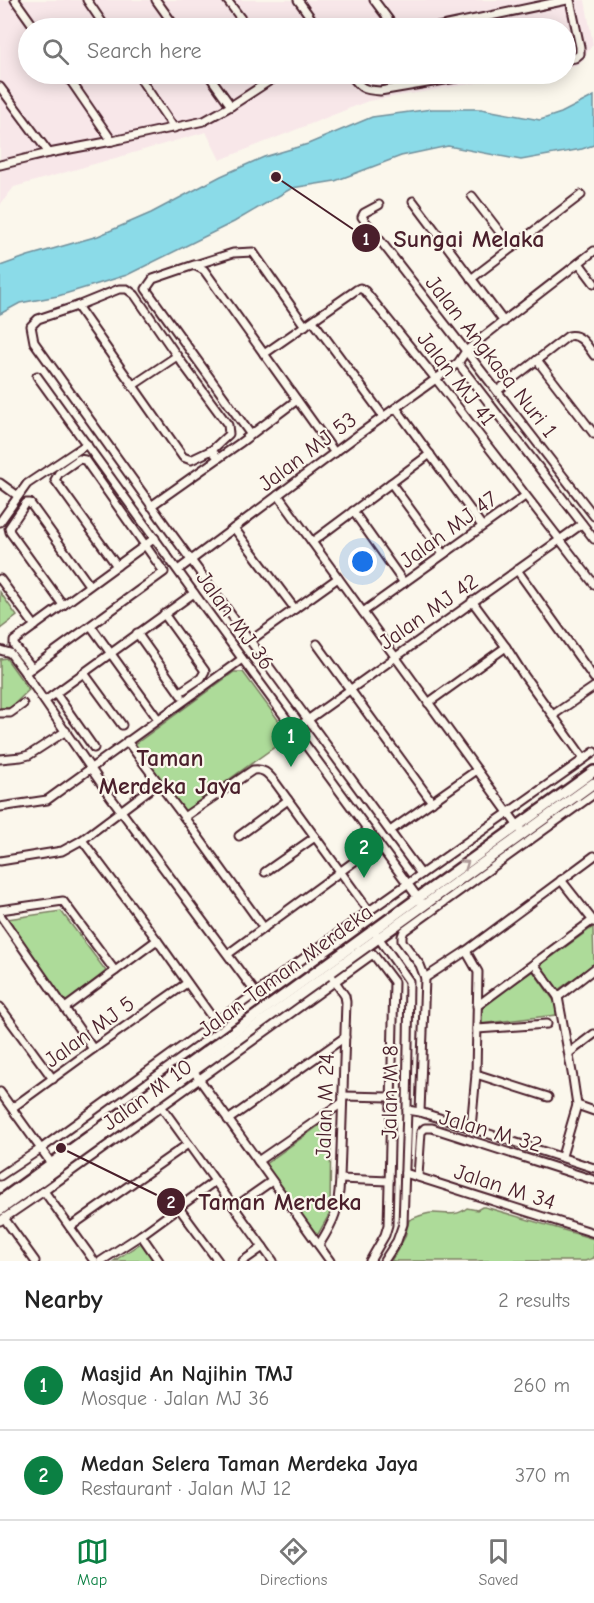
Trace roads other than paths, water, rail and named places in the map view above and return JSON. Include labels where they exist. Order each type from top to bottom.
[{"type":"main road","name":"Jalan Taman Merdeka","points":[[0,1201],[54,1167],[421,902],[520,830],[594,771]]},
{"type":"main road","name":"Jalan Taman Merdeka","points":[[520,830],[594,783]]},
{"type":"main road","name":"Jalan Taman Merdeka","points":[[191,1067],[233,1043],[332,976],[376,934]]},
{"type":"main road","name":"Jalan Taman Merdeka","points":[[1,1216],[54,1167]]},
{"type":"street","points":[[15,0],[28,18]]},
{"type":"street","points":[[87,0],[99,18]]},
{"type":"street","points":[[156,0],[169,18]]},
{"type":"street","points":[[227,0],[240,18]]},
{"type":"street","points":[[298,0],[311,18]]},
{"type":"street","points":[[374,0],[388,18]]},
{"type":"street","points":[[482,18],[569,0],[573,18]]},
{"type":"street","points":[[576,30],[580,54],[576,57]]},
{"type":"street","points":[[73,84],[112,141]]},
{"type":"street","points":[[144,84],[174,128]]},
{"type":"street","points":[[215,84],[231,106]]},
{"type":"street","points":[[0,165],[204,121],[265,84]]},
{"type":"street","points":[[358,84],[366,90],[380,91],[416,84]]},
{"type":"street","points":[[0,87],[49,153]]},
{"type":"street","points":[[0,102],[9,99]]},
{"type":"street","points":[[472,195],[512,248]]},
{"type":"street","points":[[471,279],[581,195]]},
{"type":"street","points":[[412,201],[504,322]]},
{"type":"street","name":"Jalan Angkasa Nuri 1","points":[[379,205],[364,213],[362,217],[594,516]]},
{"type":"street","points":[[592,534],[458,363],[466,351],[594,251]]},
{"type":"street","points":[[251,435],[146,289],[153,279],[233,253],[253,252],[305,326]]},
{"type":"street","points":[[579,263],[594,283]]},
{"type":"street","points":[[194,265],[204,270],[335,453]]},
{"type":"street","points":[[77,306],[183,457],[192,460],[212,450],[229,434],[228,425],[135,295],[127,289],[119,289],[38,319],[31,326],[34,342],[190,560],[421,874]]},
{"type":"street","name":"Jalan MJ 41","points":[[264,354],[356,290],[365,291],[594,584]]},
{"type":"street","points":[[313,321],[384,417]]},
{"type":"street","points":[[497,391],[568,336],[573,335],[582,339],[594,355]]},
{"type":"street","points":[[132,386],[177,356]]},
{"type":"street","points":[[537,360],[594,434]]},
{"type":"street","name":"Jalan MJ 53","points":[[178,570],[458,363]]},
{"type":"street","name":"Jalan MJ 36","points":[[37,376],[421,902]]},
{"type":"street","points":[[151,506],[297,400]]},
{"type":"street","points":[[396,408],[482,526]]},
{"type":"street","points":[[0,522],[27,484],[87,444]]},
{"type":"street","points":[[212,450],[218,458]]},
{"type":"street","points":[[312,542],[430,454]]},
{"type":"street","points":[[29,671],[164,572],[85,460],[79,459],[59,474],[55,480],[117,566]]},
{"type":"street","points":[[0,483],[18,496]]},
{"type":"street","points":[[391,483],[442,554]]},
{"type":"street","points":[[278,495],[520,830]]},
{"type":"street","name":"Jalan MJ 47","points":[[363,612],[525,495]]},
{"type":"street","points":[[63,605],[10,532],[9,528],[26,503],[30,503],[89,585]]},
{"type":"street","points":[[353,511],[404,583]]},
{"type":"street","name":"Jalan MJ 42","points":[[295,729],[582,524]]},
{"type":"street","points":[[234,528],[295,609]]},
{"type":"street","points":[[155,538],[14,641],[14,645],[45,701],[90,768],[256,993]]},
{"type":"street","points":[[517,570],[594,678]]},
{"type":"street","points":[[250,641],[338,578]]},
{"type":"street","points":[[0,579],[35,626]]},
{"type":"street","points":[[45,701],[194,593]]},
{"type":"street","points":[[472,601],[584,759]]},
{"type":"street","points":[[164,614],[205,671],[205,675],[180,692]]},
{"type":"street","points":[[91,626],[158,719]]},
{"type":"street","points":[[137,633],[185,700]]},
{"type":"street","points":[[317,644],[432,801]]},
{"type":"street","points":[[428,703],[506,647]]},
{"type":"street","points":[[0,650],[10,653],[29,671]]},
{"type":"street","points":[[0,807],[47,800],[242,659]]},
{"type":"street","points":[[84,673],[122,725]]},
{"type":"street","points":[[553,715],[594,687]]},
{"type":"street","points":[[56,694],[94,748]]},
{"type":"street","points":[[0,713],[10,713],[23,704]]},
{"type":"street","points":[[0,759],[29,755],[66,730]]},
{"type":"street","points":[[127,741],[264,928]]},
{"type":"street","points":[[0,1176],[594,752]]},
{"type":"street","points":[[184,817],[253,770],[263,770],[268,773],[369,911]]},
{"type":"street","points":[[390,831],[477,770]]},
{"type":"street","points":[[0,861],[62,851],[82,840],[158,783]]},
{"type":"street","points":[[420,1112],[425,978],[420,965],[402,941],[404,932],[594,794]]},
{"type":"street","points":[[239,836],[288,800]]},
{"type":"street","points":[[265,872],[315,837]]},
{"type":"street","points":[[82,840],[216,1023]]},
{"type":"street","points":[[228,954],[378,844]]},
{"type":"street","points":[[425,978],[466,951],[594,856]]},
{"type":"street","points":[[477,1006],[593,921],[561,880]]},
{"type":"street","points":[[93,1048],[0,913],[63,901],[115,971]]},
{"type":"street","name":"Jalan M 8","points":[[376,934],[409,981],[403,1224],[384,1261]]},
{"type":"street","points":[[65,1008],[157,940]]},
{"type":"street","points":[[466,951],[478,972],[476,1074],[471,1128]]},
{"type":"street","name":"Jalan M 10","points":[[1,1216],[44,1191],[199,1078],[332,976],[373,954],[394,982],[390,1097]]},
{"type":"street","points":[[534,964],[558,997],[577,1104],[562,1156]]},
{"type":"street","points":[[558,997],[594,969]]},
{"type":"street","name":"Jalan M 24","points":[[319,1245],[335,1218],[340,1179],[345,996],[332,976]]},
{"type":"street","name":"Jalan MJ 5","points":[[12,1108],[187,983]]},
{"type":"street","points":[[0,1007],[53,1079]]},
{"type":"street","points":[[477,1029],[547,1024]]},
{"type":"street","points":[[569,1053],[594,1034]]},
{"type":"street","points":[[228,1120],[345,1037]]},
{"type":"street","points":[[191,1067],[330,1261]]},
{"type":"street","points":[[476,1074],[548,1097]]},
{"type":"street","points":[[0,1092],[54,1167]]},
{"type":"street","points":[[258,1161],[343,1100],[390,1097],[387,1230],[370,1261]]},
{"type":"street","points":[[577,1104],[594,1111]]},
{"type":"street","points":[[161,1106],[273,1261]]},
{"type":"street","points":[[407,1110],[562,1156],[594,1168]]},
{"type":"street","name":"Jalan M 32","points":[[418,1176],[421,1132],[425,1128],[432,1128],[594,1180]]},
{"type":"street","points":[[70,1227],[188,1143]]},
{"type":"street","name":"Jalan M 34","points":[[405,1173],[594,1233]]},
{"type":"street","points":[[340,1179],[389,1181]]},
{"type":"street","points":[[235,1207],[272,1180]]},
{"type":"street","points":[[101,1261],[215,1181]]},
{"type":"street","points":[[44,1191],[94,1261]]},
{"type":"street","points":[[178,1208],[218,1261]]},
{"type":"street","points":[[1,1216],[35,1261]]},
{"type":"street","points":[[141,1235],[159,1261]]},
{"type":"street","points":[[243,1261],[263,1247]]},
{"type":"water","points":[[594,96],[594,145],[521,160],[448,146],[401,156],[335,181],[292,188],[234,222],[127,275],[58,296],[20,303],[0,314],[0,266],[98,236],[151,213],[221,176],[264,157],[308,144],[372,117],[432,109],[481,109],[540,120],[561,113]]},
{"type":"place","name":"Sungai Melaka","points":[[276,177]]},
{"type":"place","name":"Masjid An Najihin TMJ","points":[[291,767]]},
{"type":"place","name":"Medan Selera Taman Merdeka Jaya","points":[[364,878]]},
{"type":"place","name":"Taman Merdeka","points":[[61,1148]]},
{"type":"district","name":"Taman Merdeka Jaya","points":[[170,772]]}]
